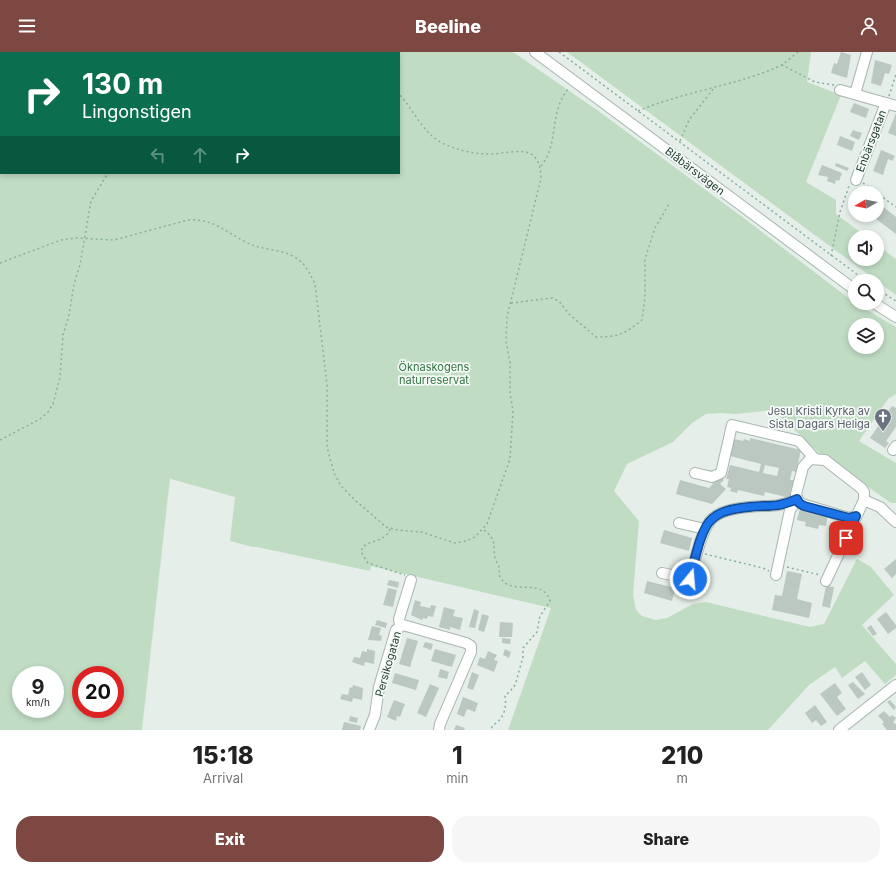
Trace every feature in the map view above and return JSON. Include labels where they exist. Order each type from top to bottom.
[{"type":"street","name":"Blåbärsvägen","points":[[535,52],[848,285]]},
{"type":"street","points":[[855,94],[867,52]]},
{"type":"street","points":[[840,90],[896,106]]},
{"type":"street","name":"Enbärsgatan","points":[[856,180],[886,103]]},
{"type":"street","points":[[884,309],[896,317]]},
{"type":"street","points":[[695,472],[712,477],[721,474],[732,425],[799,441],[815,458]]},
{"type":"street","points":[[827,579],[864,500],[864,492],[825,460],[815,458],[810,459],[803,467],[796,494],[799,503],[804,506],[849,518],[856,516]]},
{"type":"street","points":[[662,573],[690,579],[705,529],[712,519],[729,510],[749,507],[782,506],[797,499]]},
{"type":"street","points":[[776,571],[790,510],[797,499]]},
{"type":"street","points":[[864,500],[880,507],[896,522]]},
{"type":"street","points":[[678,524],[705,529]]},
{"type":"street","name":"Persikogatan","points":[[369,730],[375,715],[380,683],[396,630],[402,625],[399,619],[411,580]]},
{"type":"street","points":[[402,625],[466,643],[470,646],[471,652],[440,724],[439,730]]},
{"type":"street","points":[[838,730],[896,685]]},
{"type":"path","points":[[559,52],[856,274]]},
{"type":"path","points":[[638,111],[678,97],[751,78],[782,65],[798,52]]},
{"type":"path","points":[[782,65],[815,82],[836,86],[840,90]]},
{"type":"path","points":[[886,103],[896,74]]},
{"type":"path","points":[[0,263],[61,240],[114,240],[188,220],[199,219],[215,224],[247,243],[295,257],[309,271],[315,284],[327,385],[327,447],[329,459],[342,486],[378,521],[391,528],[422,532],[456,542],[466,541],[484,530],[491,515],[510,459],[513,411],[510,393],[510,363],[506,340],[507,317],[541,178],[541,166],[551,149],[556,111],[562,96],[569,88],[578,83]]},
{"type":"path","points":[[679,142],[689,120],[714,88]]},
{"type":"path","points":[[400,95],[419,122],[442,143],[465,151],[480,154],[519,150],[528,153],[536,159],[541,166]]},
{"type":"path","points":[[0,440],[40,419],[48,412],[53,404],[60,377],[63,335],[86,239],[91,201],[107,174]]},
{"type":"path","points":[[831,256],[842,203],[850,185],[856,180],[870,187],[896,207]]},
{"type":"path","points":[[511,303],[552,298],[559,301],[568,314],[596,337],[614,337],[628,332],[642,320],[645,297],[645,259],[655,228],[670,202]]},
{"type":"path","points":[[884,293],[896,301]]},
{"type":"path","points":[[391,528],[384,537],[365,544],[361,552],[368,563],[406,575],[411,580]]},
{"type":"path","points":[[484,530],[490,535],[495,545],[495,558],[500,565],[499,576],[505,583],[514,586],[543,590],[548,594],[550,601],[540,616],[537,632],[523,648],[523,657],[514,687],[506,696],[506,707],[501,718],[491,727],[491,730]]},
{"type":"path","points":[[698,552],[776,571],[785,567],[827,579]]},
{"type":"green space","name":"Öknaskogens naturreservat","points":[[400,52],[513,52],[597,110],[745,219],[848,298],[848,310],[867,310],[881,318],[848,318],[848,354],[884,354],[884,320],[896,327],[896,394],[888,399],[859,441],[896,463],[896,503],[891,503],[818,452],[773,410],[735,414],[706,414],[692,423],[673,442],[627,464],[614,491],[639,521],[633,595],[636,610],[642,616],[656,620],[667,618],[693,604],[706,602],[810,627],[824,624],[857,559],[871,567],[894,595],[862,625],[896,664],[896,675],[885,684],[865,661],[842,678],[835,667],[809,685],[768,730],[508,730],[551,608],[371,566],[370,571],[230,541],[235,497],[170,478],[142,730],[0,730],[0,174],[400,174]]},
{"type":"green space","points":[[567,52],[811,52],[807,82],[841,95],[806,182],[836,200],[836,214],[858,230],[848,230],[848,260]]},
{"type":"green space","points":[[884,250],[896,259],[896,295],[884,286],[884,274],[868,274],[857,266],[884,266]]},
{"type":"building","points":[[841,52],[851,55],[847,78],[831,73],[834,63],[837,64]]},
{"type":"building","points":[[875,60],[892,65],[889,74],[885,73],[881,86],[871,83]]},
{"type":"building","points":[[854,103],[869,109],[866,118],[850,112]]},
{"type":"building","points":[[896,113],[896,136],[888,133]]},
{"type":"building","points":[[853,130],[862,133],[859,140],[850,136]]},
{"type":"building","points":[[840,136],[855,142],[852,151],[837,145]]},
{"type":"building","points":[[881,150],[895,156],[892,161],[888,159],[883,175],[873,171]]},
{"type":"building","points":[[836,163],[849,168],[847,171],[835,166]]},
{"type":"building","points":[[822,165],[842,173],[839,181],[836,180],[835,184],[827,181],[828,177],[818,175]]},
{"type":"building","points":[[884,208],[896,217],[896,234],[880,222],[884,222]]},
{"type":"building","name":"Jesu Kristi Kyrka av Sista Dagars Heliga","points":[[892,406],[896,408],[896,427],[886,441],[889,443],[885,448],[870,438]]},
{"type":"building","points":[[750,438],[801,450],[796,472],[792,471],[790,480],[794,480],[790,498],[765,492],[764,496],[738,490],[737,493],[730,491],[731,488],[727,487],[729,479],[726,479],[730,465],[759,472],[761,464],[730,456],[734,439],[743,441],[744,439],[750,441]],"holes":[[[765,465],[779,468],[777,476],[763,473]]]},
{"type":"building","points":[[720,476],[724,480],[720,484],[726,489],[712,504],[676,494],[680,480],[709,488]]},
{"type":"building","points":[[800,509],[828,515],[826,526],[819,525],[818,529],[805,526],[806,522],[797,520]]},
{"type":"building","points":[[664,530],[692,538],[689,551],[660,543]]},
{"type":"building","points":[[896,559],[896,574],[892,578],[884,569]]},
{"type":"building","points":[[787,571],[802,574],[797,599],[812,603],[809,618],[772,610],[775,595],[782,596]]},
{"type":"building","points":[[389,580],[399,582],[398,588],[387,585]]},
{"type":"building","points":[[647,581],[675,588],[672,601],[644,593]]},
{"type":"building","points":[[826,586],[834,587],[830,608],[822,606]]},
{"type":"building","points":[[388,588],[397,590],[393,607],[383,605]]},
{"type":"building","points":[[415,600],[421,602],[420,606],[430,608],[431,605],[436,606],[433,617],[428,616],[427,619],[423,618],[422,620],[411,615]]},
{"type":"building","points":[[444,607],[455,610],[453,616],[463,618],[460,630],[450,627],[450,630],[439,627]]},
{"type":"building","points":[[474,609],[479,611],[475,628],[469,627]]},
{"type":"building","points":[[886,612],[896,625],[896,628],[888,634],[877,619]]},
{"type":"building","points":[[482,614],[489,616],[484,632],[478,630]]},
{"type":"building","points":[[377,620],[387,623],[386,628],[375,625]]},
{"type":"building","points":[[500,622],[513,623],[512,637],[499,637]]},
{"type":"building","points":[[871,625],[877,634],[873,636],[867,628]]},
{"type":"building","points":[[372,626],[381,628],[379,635],[382,636],[381,641],[368,640]]},
{"type":"building","points":[[407,638],[418,641],[410,667],[399,664]]},
{"type":"building","points":[[502,638],[511,639],[510,644],[502,643]]},
{"type":"building","points":[[425,642],[433,644],[431,650],[423,647]]},
{"type":"building","points":[[367,649],[375,651],[374,664],[365,662],[364,666],[352,662],[354,657],[360,658],[362,651],[367,652]]},
{"type":"building","points":[[435,649],[456,655],[452,667],[431,661]]},
{"type":"building","points":[[505,649],[511,652],[509,658],[503,655]]},
{"type":"building","points":[[488,651],[497,655],[494,660],[498,661],[494,672],[477,665],[480,657],[485,659]]},
{"type":"building","points":[[440,669],[449,672],[447,679],[438,677]]},
{"type":"building","points":[[472,672],[479,675],[473,690],[467,688]]},
{"type":"building","points":[[862,672],[871,685],[865,690],[855,677]]},
{"type":"building","points":[[395,673],[419,680],[416,690],[392,683]]},
{"type":"building","points":[[853,682],[865,694],[858,699],[848,685]]},
{"type":"building","points":[[835,683],[842,693],[837,697],[846,709],[837,716],[820,694]]},
{"type":"building","points":[[430,684],[439,688],[426,717],[417,713]]},
{"type":"building","points":[[353,685],[363,688],[362,700],[353,698],[352,702],[340,699],[342,694],[348,695],[350,687],[352,688]]},
{"type":"building","points":[[463,697],[478,703],[475,712],[467,709],[464,717],[457,714]]},
{"type":"building","points":[[394,700],[405,704],[400,717],[397,716],[396,721],[387,717]]},
{"type":"building","points":[[890,700],[896,707],[894,710],[887,702]]},
{"type":"building","points":[[815,705],[827,722],[821,726],[816,720],[812,723],[805,713]]},
{"type":"building","points":[[884,711],[890,717],[892,715],[896,718],[893,723],[896,724],[896,730],[887,730],[882,724],[884,722],[878,716]]},
{"type":"building","points":[[350,716],[358,718],[357,723],[349,721]]},
{"type":"building","points":[[344,722],[361,726],[360,730],[342,730]]},
{"type":"building","points":[[456,725],[465,728],[464,730],[454,730]]},
{"type":"place","name":"Jesu Kristi Kyrka av Sista Dagars Heliga","points":[[883,432]]},
{"type":"route","points":[[690,579],[705,529],[712,519],[729,510],[749,507],[782,506],[797,499],[799,503],[804,506],[849,518],[856,516],[846,538]]}]
